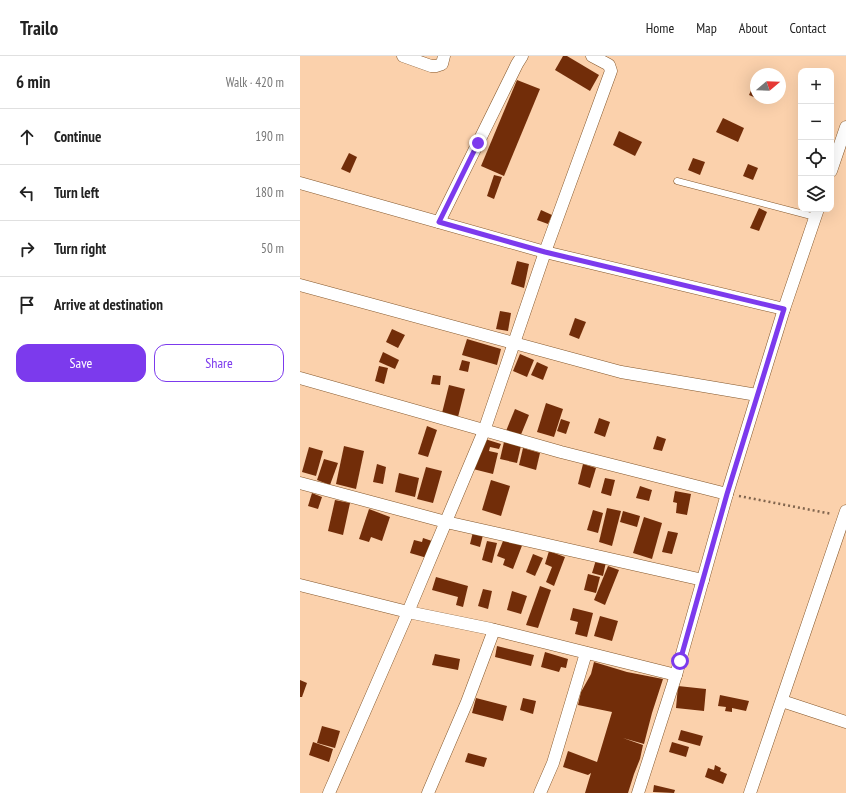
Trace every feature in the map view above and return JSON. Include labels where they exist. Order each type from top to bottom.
[{"type":"street","points":[[403,56],[436,66],[442,64],[444,56]]},
{"type":"street","points":[[439,222],[522,56]]},
{"type":"street","points":[[329,793],[408,612],[484,431],[545,252],[611,71],[610,65],[592,56]]},
{"type":"street","points":[[834,162],[846,127]]},
{"type":"street","points":[[300,183],[545,252],[784,309]]},
{"type":"street","points":[[638,793],[676,675],[727,494],[757,395],[784,309],[817,213]]},
{"type":"street","points":[[300,285],[621,372],[757,395]]},
{"type":"street","points":[[300,378],[560,452],[727,494]]},
{"type":"street","points":[[300,483],[446,522],[703,580]]},
{"type":"street","points":[[750,793],[782,701],[841,543],[845,513]]},
{"type":"street","points":[[300,584],[408,612],[494,630],[676,675]]},
{"type":"street","points":[[428,793],[467,702],[494,630]]},
{"type":"street","points":[[540,793],[553,763],[586,653]]},
{"type":"street","points":[[782,701],[846,722]]},
{"type":"lane","points":[[677,181],[817,213]]},
{"type":"path","points":[[727,494],[845,513]]},
{"type":"building","points":[[563,56],[567,56],[599,75],[590,91],[555,70]]},
{"type":"building","points":[[517,80],[540,89],[504,176],[481,166]]},
{"type":"building","points":[[723,118],[744,128],[738,142],[716,132]]},
{"type":"building","points":[[619,131],[642,142],[635,156],[613,145]]},
{"type":"building","points":[[349,153],[357,157],[350,173],[341,169]]},
{"type":"building","points":[[693,158],[705,162],[700,175],[688,170]]},
{"type":"building","points":[[748,164],[758,168],[753,180],[743,176]]},
{"type":"building","points":[[494,175],[502,177],[494,199],[487,196]]},
{"type":"building","points":[[759,208],[767,212],[759,231],[750,228]]},
{"type":"building","points":[[541,210],[552,215],[548,224],[537,220]]},
{"type":"building","points":[[517,261],[529,264],[524,288],[511,284]]},
{"type":"building","points":[[500,311],[511,313],[508,331],[496,329]]},
{"type":"building","points":[[575,318],[586,322],[579,339],[569,335]]},
{"type":"building","points":[[392,329],[405,335],[398,348],[386,342]]},
{"type":"building","points":[[467,339],[501,349],[497,365],[462,355]]},
{"type":"building","points":[[383,352],[399,360],[395,369],[379,362]]},
{"type":"building","points":[[520,354],[534,360],[527,377],[513,371]]},
{"type":"building","points":[[462,360],[470,362],[468,372],[459,370]]},
{"type":"building","points":[[537,362],[548,367],[543,380],[531,375]]},
{"type":"building","points":[[379,366],[388,368],[384,384],[375,381]]},
{"type":"building","points":[[433,375],[441,376],[440,385],[431,384]]},
{"type":"building","points":[[449,385],[465,389],[458,417],[442,413]]},
{"type":"building","points":[[546,403],[563,409],[554,437],[537,432]]},
{"type":"building","points":[[515,409],[529,415],[520,437],[506,431]]},
{"type":"building","points":[[599,418],[610,422],[605,437],[594,433]]},
{"type":"building","points":[[561,419],[570,422],[566,434],[557,431]]},
{"type":"building","points":[[427,426],[437,430],[428,457],[418,454]]},
{"type":"building","points":[[657,436],[666,439],[662,451],[653,449]]},
{"type":"building","points":[[485,439],[501,444],[499,449],[490,447],[489,451],[498,453],[493,474],[473,469]]},
{"type":"building","points":[[504,442],[521,446],[517,463],[500,459]]},
{"type":"building","points":[[344,446],[364,451],[356,489],[336,484]]},
{"type":"building","points":[[309,447],[323,451],[316,476],[302,472]]},
{"type":"building","points":[[523,448],[540,453],[536,470],[519,465]]},
{"type":"building","points":[[324,459],[338,463],[330,485],[317,480]]},
{"type":"building","points":[[377,464],[386,467],[383,484],[373,482]]},
{"type":"building","points":[[583,464],[596,468],[590,488],[578,484]]},
{"type":"building","points":[[426,467],[442,471],[433,503],[417,499]]},
{"type":"building","points":[[399,473],[419,478],[415,497],[395,492]]},
{"type":"building","points":[[605,478],[615,480],[611,496],[601,493]]},
{"type":"building","points":[[491,480],[510,486],[501,516],[482,510]]},
{"type":"building","points":[[640,486],[652,490],[649,501],[636,498]]},
{"type":"building","points":[[675,491],[691,494],[687,515],[676,513],[677,503],[673,502]]},
{"type":"building","points":[[312,493],[322,497],[318,509],[308,506]]},
{"type":"building","points":[[335,500],[350,503],[343,535],[328,531]]},
{"type":"building","points":[[607,508],[621,511],[612,546],[599,542]]},
{"type":"building","points":[[369,509],[390,517],[382,541],[371,537],[369,542],[359,539]]},
{"type":"building","points":[[593,510],[603,513],[598,533],[587,530]]},
{"type":"building","points":[[623,511],[640,516],[637,527],[620,522]]},
{"type":"building","points":[[644,517],[662,523],[652,559],[633,553]]},
{"type":"building","points":[[668,531],[678,533],[672,554],[662,552]]},
{"type":"building","points":[[473,532],[483,535],[480,547],[470,544]]},
{"type":"building","points":[[505,536],[523,543],[513,569],[503,565],[505,559],[497,556]]},
{"type":"building","points":[[423,538],[432,541],[427,558],[410,553],[414,540],[422,542]]},
{"type":"building","points":[[487,541],[497,543],[492,563],[482,560]]},
{"type":"building","points":[[549,551],[565,557],[554,586],[546,582],[552,567],[545,564]]},
{"type":"building","points":[[533,554],[543,558],[535,576],[526,572]]},
{"type":"building","points":[[596,560],[606,562],[603,576],[592,573]]},
{"type":"building","points":[[608,566],[619,570],[605,605],[594,600]]},
{"type":"building","points":[[588,574],[600,577],[596,593],[584,590]]},
{"type":"building","points":[[436,577],[468,586],[463,607],[456,605],[458,597],[432,590]]},
{"type":"building","points":[[540,586],[551,590],[538,628],[526,625]]},
{"type":"building","points":[[483,589],[492,591],[488,609],[478,606]]},
{"type":"building","points":[[512,591],[527,596],[521,614],[507,610]]},
{"type":"building","points":[[573,608],[593,613],[587,637],[575,634],[578,622],[570,620]]},
{"type":"building","points":[[600,616],[618,621],[612,641],[594,636]]},
{"type":"building","points":[[497,646],[534,655],[531,666],[495,657]]},
{"type":"building","points":[[545,652],[568,659],[566,668],[561,667],[559,672],[541,667]]},
{"type":"building","points":[[435,654],[460,659],[458,670],[432,665]]},
{"type":"building","points":[[594,662],[627,672],[663,679],[644,744],[623,738],[643,745],[640,759],[628,793],[585,793],[591,773],[588,775],[563,767],[568,751],[597,762],[612,712],[578,705],[581,692],[591,674]]},
{"type":"building","points":[[300,680],[307,683],[302,697],[300,697]]},
{"type":"building","points":[[678,686],[706,689],[704,711],[676,708]]},
{"type":"building","points":[[720,695],[749,701],[746,711],[732,708],[732,712],[725,711],[726,707],[718,706]]},
{"type":"building","points":[[476,698],[507,706],[503,721],[472,713]]},
{"type":"building","points":[[523,698],[536,701],[533,714],[520,710]]},
{"type":"building","points":[[322,726],[340,731],[335,748],[317,743]]},
{"type":"building","points":[[681,730],[703,736],[700,746],[678,740]]},
{"type":"building","points":[[313,742],[333,749],[329,762],[309,755]]},
{"type":"building","points":[[672,742],[689,747],[686,757],[669,752]]},
{"type":"building","points":[[468,753],[487,758],[484,767],[465,762]]},
{"type":"building","points":[[715,765],[721,768],[720,771],[727,774],[723,784],[705,777],[708,768],[714,770]]},
{"type":"building","points":[[654,785],[675,790],[674,793],[653,792]]},
{"type":"route","points":[[478,143],[439,222],[545,252],[784,309],[727,494],[680,661]]}]
